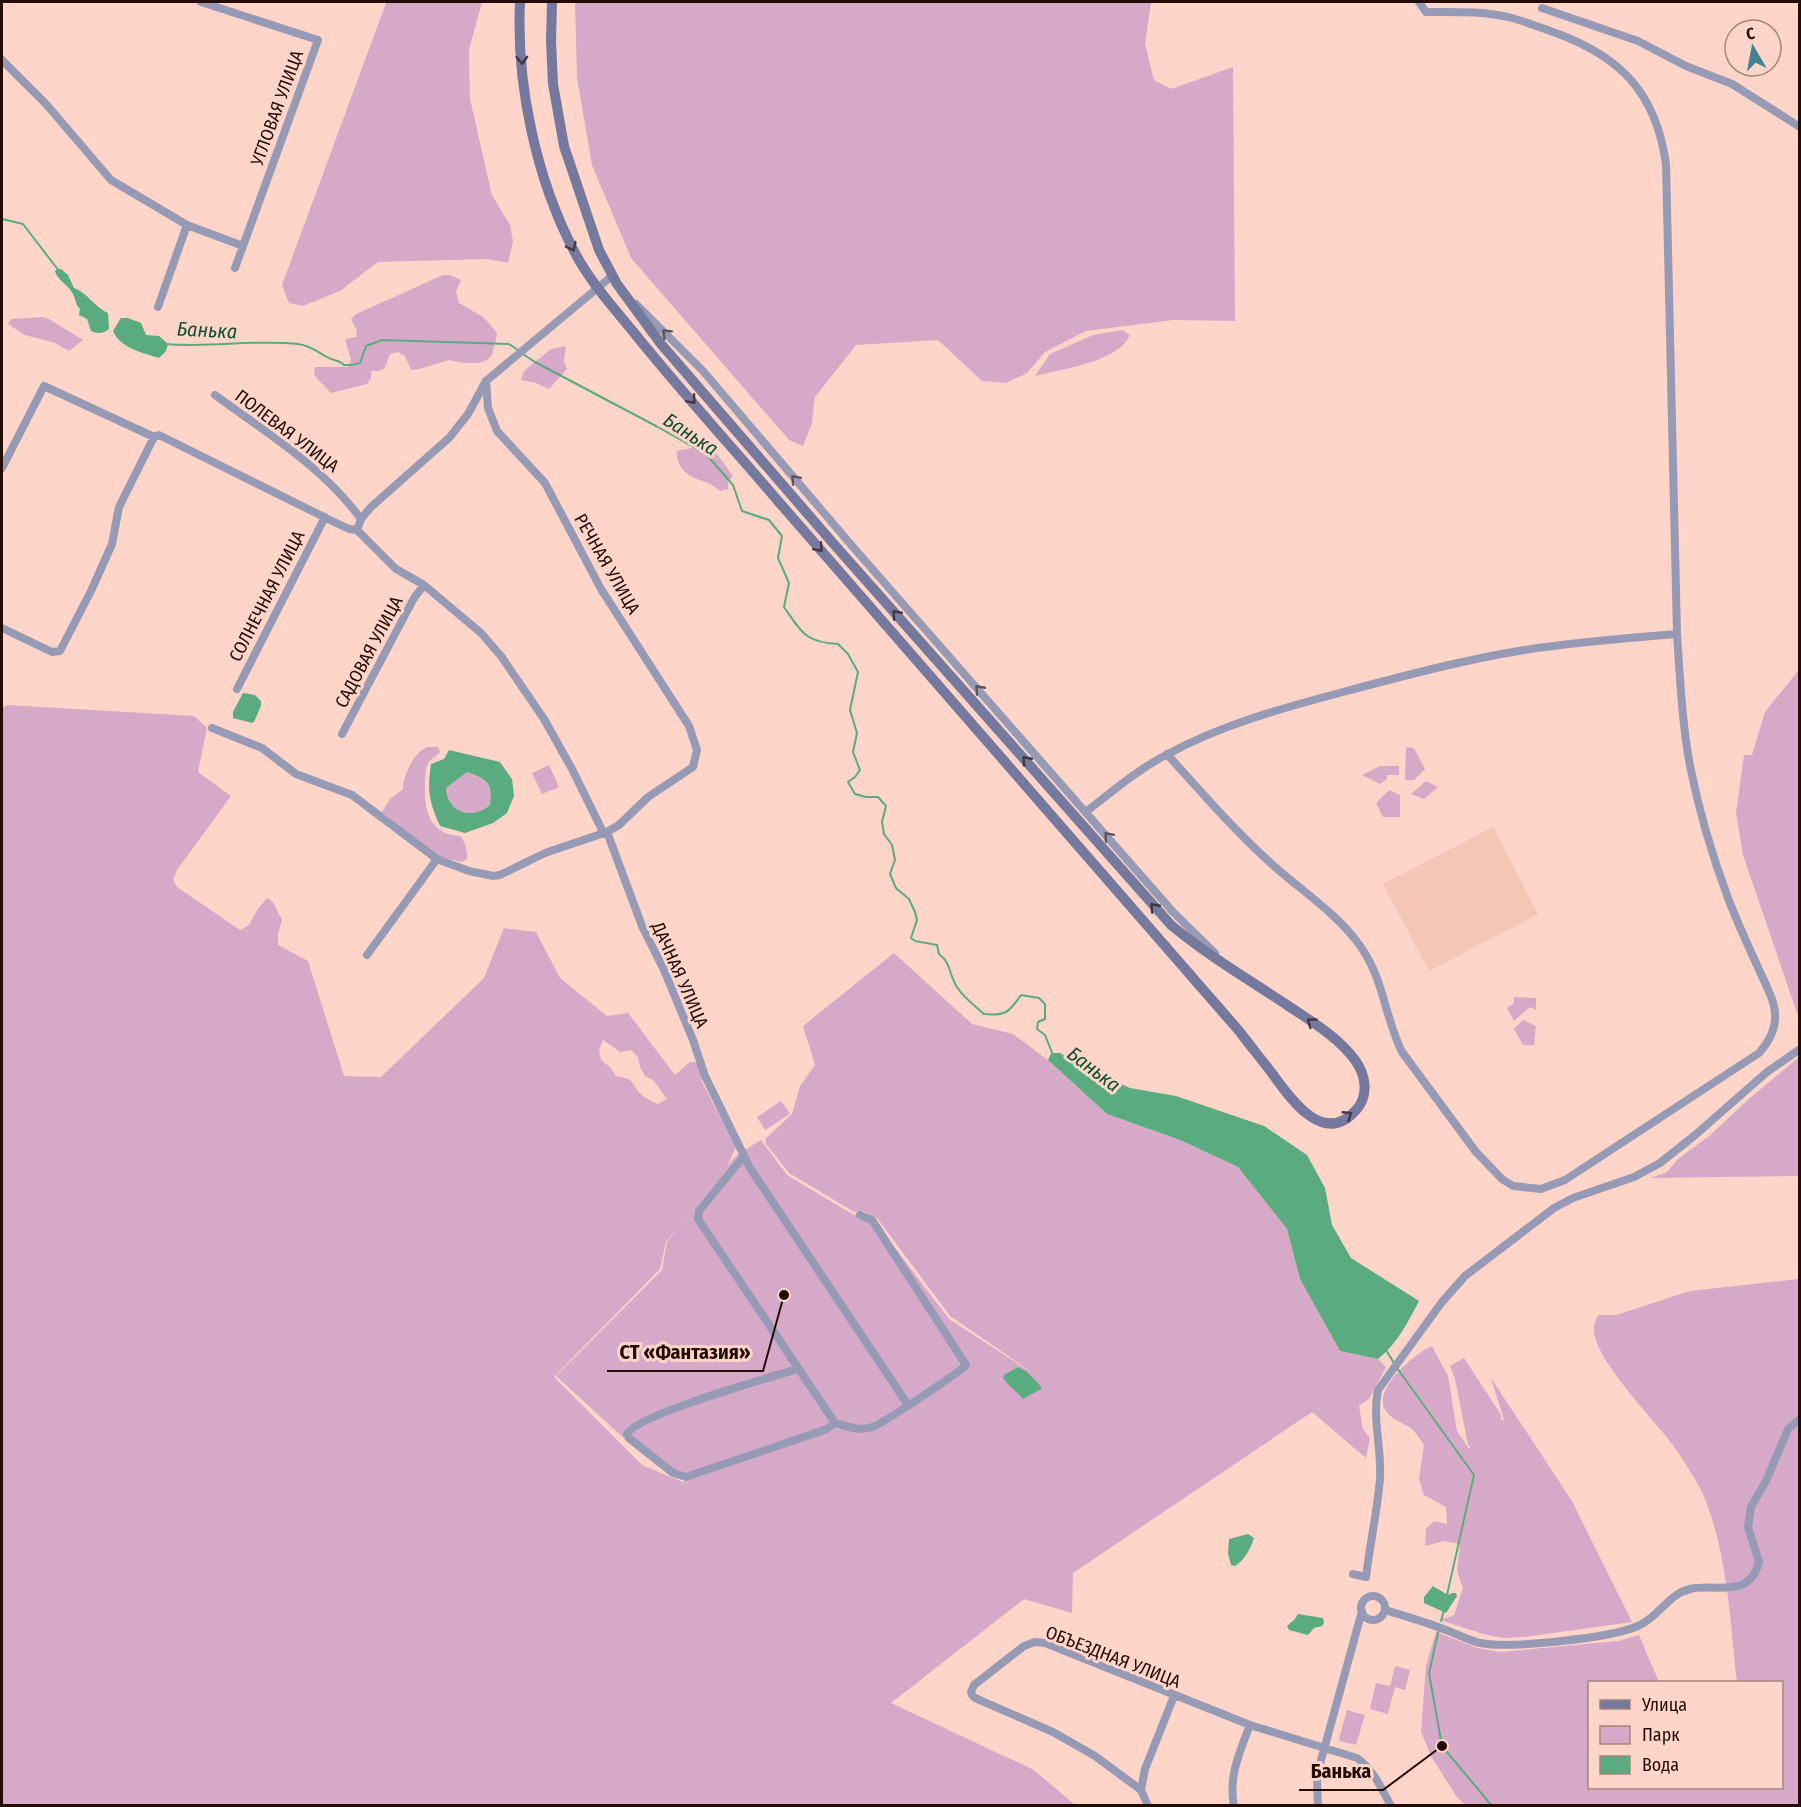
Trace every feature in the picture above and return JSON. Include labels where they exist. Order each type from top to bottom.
[{"type":"street","name":"УГЛОВАЯ УЛИЦА","points":[[201,2],[318,40],[235,268]]},
{"type":"street","points":[[520,2],[522,81],[533,133],[559,220],[575,255],[597,288],[713,425],[1240,1032],[1297,1106],[1309,1116],[1326,1122],[1337,1122],[1353,1114],[1363,1099],[1365,1088],[1363,1076],[1355,1060],[1337,1041],[1306,1018],[1187,939],[1152,905],[661,344],[615,280],[599,250],[586,217],[564,146],[553,84],[552,2]]},
{"type":"street","points":[[1167,754],[1212,804],[1273,865],[1358,942],[1374,969],[1388,1008],[1395,1039],[1402,1052],[1490,1168],[1513,1186],[1541,1189],[1583,1169],[1759,1053],[1771,1040],[1776,1022],[1773,1001],[1728,898],[1705,829],[1690,764],[1682,704],[1677,634],[1666,164],[1663,143],[1655,117],[1647,100],[1621,69],[1605,56],[1581,43],[1512,18],[1486,14],[1426,12],[1419,2]]},
{"type":"street","points":[[1542,8],[1638,41],[1686,66],[1732,84],[1800,127]]},
{"type":"street","points":[[2,60],[46,104],[111,180],[187,225],[243,246]]},
{"type":"street","points":[[158,307],[187,225]]},
{"type":"street","points":[[2,468],[44,386],[154,437],[159,435],[349,529],[357,530],[361,519],[371,507],[448,438],[468,414],[486,381],[597,288],[615,280]]},
{"type":"street","points":[[615,280],[703,371],[845,538],[1087,811],[1173,912],[1234,970]]},
{"type":"street","name":"РЕЧНАЯ УЛИЦА","points":[[486,381],[488,408],[497,431],[545,483],[601,589],[689,726],[696,750],[693,767],[648,797],[619,825],[605,832]]},
{"type":"street","name":"ПОЛЕВАЯ УЛИЦА","points":[[215,395],[318,470],[347,499],[361,519]]},
{"type":"street","points":[[2,628],[52,652],[60,651],[91,591],[112,543],[119,507],[154,437]]},
{"type":"street","name":"СОЛНЕЧНАЯ УЛИЦА","points":[[237,688],[325,517]]},
{"type":"street","name":"ДАЧНАЯ УЛИЦА","points":[[357,530],[396,569],[424,585],[482,633],[501,656],[544,719],[605,832],[642,926],[664,970],[693,1040],[705,1076],[750,1168],[908,1405]]},
{"type":"street","name":"САДОВАЯ УЛИЦА","points":[[342,734],[414,598],[424,585]]},
{"type":"street","points":[[1087,811],[1132,775],[1167,754],[1214,731],[1278,709],[1425,670],[1522,651],[1600,640],[1677,634]]},
{"type":"street","points":[[212,728],[262,748],[296,774],[352,795],[437,859],[469,871],[493,876],[501,875],[544,853],[605,832]]},
{"type":"street","points":[[367,955],[437,859]]},
{"type":"street","points":[[1353,1574],[1366,1577],[1380,1479],[1375,1405],[1378,1390],[1442,1302],[1465,1276],[1554,1208],[1573,1198],[1634,1177],[1660,1163],[1767,1072],[1800,1049]]},
{"type":"street","points":[[744,1156],[699,1211],[698,1219],[836,1423],[851,1428],[873,1427],[884,1422],[964,1368],[966,1361],[872,1220],[860,1215]]},
{"type":"street","points":[[798,1369],[657,1414],[633,1426],[627,1434],[673,1473],[686,1477],[827,1429],[836,1423]]},
{"type":"street","points":[[1385,1610],[1478,1642],[1498,1645],[1621,1632],[1640,1626],[1678,1593],[1690,1589],[1736,1587],[1753,1575],[1759,1562],[1748,1527],[1751,1507],[1766,1481],[1788,1429],[1800,1419]]},
{"type":"street","points":[[1318,1806],[1317,1782],[1364,1600],[1373,1596],[1382,1600],[1385,1610]]},
{"type":"street","points":[[1362,1611],[1372,1620],[1379,1619],[1385,1610]]},
{"type":"street","name":"ОБЪЕЗДНАЯ УЛИЦА","points":[[1141,1790],[1095,1756],[1064,1738],[1027,1719],[975,1698],[971,1692],[978,1681],[1024,1646],[1035,1642],[1045,1643],[1250,1725],[1357,1758],[1367,1765],[1391,1806]]},
{"type":"street","points":[[1148,1806],[1141,1790],[1145,1769],[1174,1696]]},
{"type":"street","points":[[1234,1806],[1232,1779],[1236,1761],[1250,1725]]},
{"type":"shaded area","points":[[1493,827],[1538,914],[1429,971],[1383,884]]},
{"type":"green space","points":[[384,2],[482,2],[469,50],[470,99],[492,195],[510,225],[513,241],[508,263],[487,259],[378,262],[340,291],[303,306],[289,303],[282,285],[386,3]]},
{"type":"green space","points":[[575,2],[1151,2],[1145,44],[1154,80],[1171,89],[1233,67],[1235,321],[1173,320],[1086,331],[1045,352],[1027,373],[1006,383],[982,381],[938,340],[856,345],[815,397],[812,423],[803,446],[789,440],[631,258],[592,165],[577,78]]},
{"type":"green space","points":[[443,275],[450,275],[461,280],[456,291],[459,303],[483,317],[496,331],[492,355],[487,360],[479,363],[464,363],[449,360],[411,370],[405,356],[398,352],[390,354],[385,368],[371,371],[371,378],[367,384],[331,393],[314,375],[315,367],[348,367],[351,360],[345,339],[356,337],[357,331],[351,319],[356,314]]},
{"type":"green space","points":[[43,317],[83,340],[69,351],[55,343],[25,335],[8,324],[11,319]]},
{"type":"green space","points":[[1122,330],[1130,335],[1114,352],[1088,363],[1035,376],[1050,354],[1093,335]]},
{"type":"green space","points":[[566,346],[564,361],[567,369],[549,389],[521,380],[524,371],[551,349]]},
{"type":"green space","points":[[708,445],[733,476],[728,482],[728,489],[720,491],[693,477],[682,468],[678,461],[677,451]]},
{"type":"green space","points":[[1800,671],[1799,1019],[1743,855],[1736,813],[1744,755],[1752,755],[1765,712]]},
{"type":"green space","points":[[8,705],[194,716],[207,728],[198,772],[231,796],[177,870],[173,880],[177,887],[240,930],[249,925],[267,898],[273,902],[282,920],[278,945],[308,961],[344,1076],[381,1077],[484,978],[504,928],[536,932],[560,978],[607,1016],[628,1013],[675,1075],[690,1062],[698,1062],[702,1082],[736,1147],[727,1166],[738,1154],[761,1140],[787,1175],[854,1215],[863,1212],[873,1219],[949,1319],[1040,1378],[950,1316],[877,1218],[863,1211],[854,1212],[789,1173],[766,1144],[766,1138],[792,1114],[800,1086],[815,1065],[803,1026],[894,953],[972,1024],[1013,1034],[1048,1060],[1107,1114],[1180,1140],[1238,1167],[1287,1229],[1300,1279],[1340,1351],[1378,1359],[1386,1367],[1369,1399],[1359,1406],[1363,1429],[1370,1438],[1366,1458],[1312,1412],[1073,1573],[1072,1613],[1024,1599],[891,1703],[1034,1770],[1075,1805],[2,1806],[2,708]],"holes":[[[603,1040],[620,1052],[631,1050],[638,1057],[645,1076],[654,1081],[667,1099],[658,1104],[649,1100],[631,1081],[616,1076],[601,1060],[599,1050]],[[686,1217],[667,1242],[662,1270],[556,1376],[628,1442],[684,1480],[825,1433],[683,1482],[642,1465],[554,1377],[660,1269],[666,1242]]]},
{"type":"green space","points":[[428,747],[438,747],[440,752],[429,762],[426,770],[425,795],[428,812],[435,826],[462,838],[466,847],[467,859],[462,862],[438,856],[382,812],[390,799],[403,789],[407,771],[418,753]]},
{"type":"green space","points":[[1406,747],[1414,748],[1425,769],[1414,780],[1405,780]]},
{"type":"green space","points":[[549,765],[559,787],[542,794],[532,773]]},
{"type":"green space","points":[[1380,766],[1399,766],[1399,775],[1387,775],[1387,779],[1380,784],[1362,775]]},
{"type":"green space","points":[[467,772],[484,780],[489,787],[490,805],[483,810],[462,812],[451,804],[448,797],[446,788]]},
{"type":"green space","points":[[1426,781],[1438,787],[1424,799],[1411,794]]},
{"type":"green space","points":[[1389,790],[1400,795],[1400,817],[1383,817],[1376,803]]},
{"type":"green space","points":[[1514,997],[1536,998],[1536,1010],[1530,1007],[1514,1021],[1507,1008],[1514,1003]]},
{"type":"green space","points":[[1523,1020],[1536,1026],[1534,1045],[1523,1045],[1514,1029]]},
{"type":"green space","points":[[1799,1057],[1799,1176],[1651,1178],[1667,1172],[1678,1159],[1709,1136]]},
{"type":"green space","points":[[781,1101],[790,1114],[765,1130],[757,1117]]},
{"type":"green space","points":[[1799,1279],[1799,1805],[1465,1805],[1457,1797],[1432,1758],[1421,1732],[1426,1665],[1436,1632],[1478,1648],[1500,1652],[1618,1641],[1639,1635],[1659,1681],[1588,1681],[1588,1789],[1783,1789],[1783,1681],[1737,1681],[1722,1559],[1710,1512],[1701,1490],[1672,1444],[1613,1371],[1596,1340],[1594,1328],[1598,1315],[1616,1315],[1690,1291]]},
{"type":"green space","points":[[1432,1346],[1448,1376],[1457,1431],[1469,1449],[1471,1447],[1468,1445],[1455,1379],[1450,1366],[1464,1358],[1500,1413],[1502,1421],[1504,1420],[1491,1378],[1572,1501],[1632,1622],[1503,1638],[1440,1620],[1454,1615],[1463,1588],[1457,1571],[1460,1544],[1444,1541],[1425,1546],[1426,1529],[1434,1521],[1447,1524],[1446,1507],[1424,1495],[1419,1479],[1424,1445],[1413,1430],[1387,1412],[1383,1400],[1385,1390],[1398,1372]]},
{"type":"green space","points":[[1395,1666],[1410,1670],[1405,1690],[1395,1687],[1388,1714],[1370,1709],[1376,1683],[1390,1686]]},
{"type":"green space","points":[[1347,1710],[1365,1715],[1356,1745],[1339,1739]]},
{"type":"water","points":[[57,269],[61,269],[68,275],[74,288],[108,313],[109,329],[100,333],[91,331],[87,319],[79,315],[80,309],[73,293],[56,274]]},
{"type":"water","points":[[121,318],[141,323],[146,335],[159,336],[168,344],[166,351],[159,358],[126,346],[113,331]]},
{"type":"water","points":[[243,693],[255,695],[261,701],[261,706],[252,723],[233,718],[233,712]]},
{"type":"water","points":[[449,750],[500,762],[512,779],[514,796],[507,813],[493,823],[465,833],[440,826],[431,803],[429,782],[431,764],[444,759]],"holes":[[[467,772],[484,780],[489,787],[490,805],[483,810],[462,812],[451,804],[448,797],[446,788]]]},
{"type":"water","points":[[1051,1053],[1060,1053],[1087,1069],[1130,1088],[1176,1096],[1264,1126],[1307,1155],[1325,1188],[1332,1225],[1351,1258],[1419,1301],[1391,1347],[1378,1359],[1340,1351],[1300,1279],[1287,1229],[1238,1167],[1180,1140],[1107,1114],[1048,1060]]},
{"type":"water","points":[[1018,1367],[1027,1372],[1041,1386],[1041,1389],[1023,1399],[1003,1378],[1004,1375]]},
{"type":"water","points":[[1248,1534],[1254,1538],[1249,1550],[1238,1564],[1231,1565],[1228,1554],[1229,1539]]},
{"type":"water","points":[[1433,1586],[1448,1595],[1456,1593],[1457,1596],[1446,1613],[1424,1603],[1424,1597]]},
{"type":"water","points":[[1298,1614],[1323,1618],[1324,1623],[1314,1628],[1308,1635],[1289,1630],[1287,1626]]},
{"type":"waterway","name":"Банька","points":[[2,219],[23,224],[59,271]]},
{"type":"waterway","name":"Банька","points":[[167,344],[265,342],[298,344],[310,347],[344,365],[360,363],[366,346],[382,340],[509,344],[518,350]]},
{"type":"waterway","name":"Банька","points":[[523,354],[706,454],[733,485],[742,511],[769,520],[782,536],[778,558],[789,583],[784,607],[805,635],[818,641],[838,644],[848,654],[858,672],[850,710],[857,733],[853,752],[860,770],[848,782],[855,794],[878,797],[886,806],[882,822],[884,834],[892,845],[895,860],[890,874],[896,888],[909,899],[917,920],[911,938],[915,941],[937,945],[939,954],[946,961],[960,991],[984,1014],[1006,1012],[1021,995],[1039,998],[1045,1004],[1045,1019],[1038,1022],[1037,1029],[1045,1035],[1053,1055]]},
{"type":"waterway","name":"Банька","points":[[1386,1350],[1394,1363]]},
{"type":"waterway","name":"Банька","points":[[1397,1368],[1474,1475],[1447,1595]]},
{"type":"waterway","name":"Банька","points":[[1441,1621],[1444,1610]]},
{"type":"waterway","name":"Банька","points":[[1439,1629],[1429,1673],[1442,1746],[1492,1806]]},
{"type":"place","name":"СТ «Фантазия»","points":[[784,1295]]},
{"type":"place","name":"Банька","points":[[1442,1746]]}]
